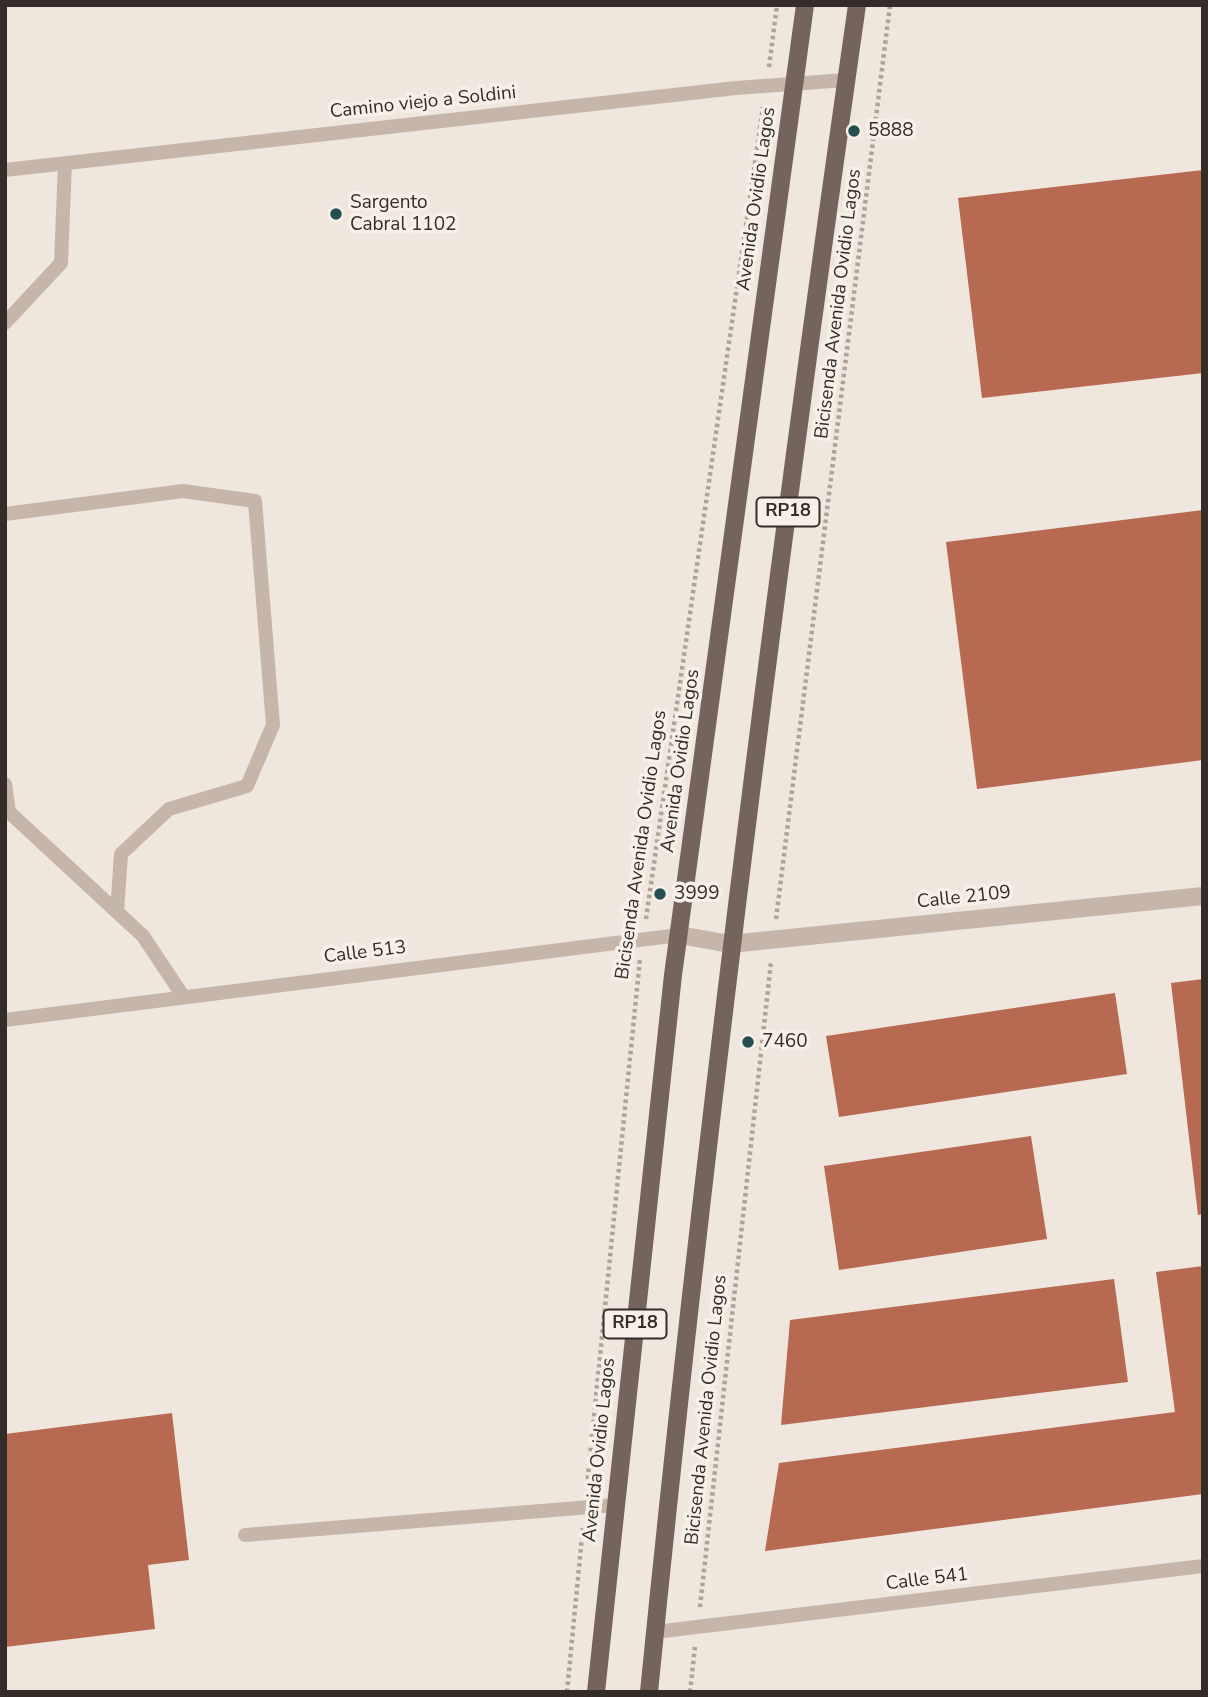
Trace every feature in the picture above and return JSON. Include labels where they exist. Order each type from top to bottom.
[{"type":"main road","name":"Avenida Ovidio Lagos","points":[[596,1692],[679,935],[805,5]]},
{"type":"main road","name":"RP18","points":[[649,1692],[667,1499],[730,944],[857,5]]},
{"type":"street","name":"Calle 2109","points":[[730,944],[1203,896]]},
{"type":"street","name":"Calle 513","points":[[679,935],[730,944]]},
{"type":"lane","name":"Camino viejo a Soldini","points":[[5,170],[766,86],[846,80]]},
{"type":"lane","points":[[5,323],[61,262],[65,163]]},
{"type":"lane","points":[[5,514],[183,491],[255,501],[272,725],[247,786],[169,809],[121,854],[117,912]]},
{"type":"lane","points":[[5,784],[7,812],[144,936],[183,996]]},
{"type":"lane","name":"Calle 513","points":[[5,1020],[679,935]]},
{"type":"lane","points":[[244,1535],[615,1505]]},
{"type":"lane","name":"Calle 541","points":[[655,1632],[1203,1566]]},
{"type":"path","name":"Bicisenda Avenida Ovidio Lagos","points":[[567,1692],[636,979],[777,5]]},
{"type":"path","name":"Bicisenda Avenida Ovidio Lagos","points":[[690,1692],[774,939],[890,5]]},
{"type":"building","points":[[1203,170],[1203,373],[982,398],[958,198]]},
{"type":"building","points":[[1203,510],[1203,760],[977,789],[946,542]]},
{"type":"building","points":[[1203,979],[1203,1214],[1198,1215],[1171,983]]},
{"type":"building","points":[[1115,993],[1127,1074],[839,1117],[826,1036]]},
{"type":"building","points":[[1031,1136],[1047,1239],[839,1270],[824,1166]]},
{"type":"building","points":[[1203,1266],[1203,1494],[765,1551],[779,1463],[1175,1412],[1156,1272]]},
{"type":"building","points":[[1114,1279],[1128,1382],[781,1425],[790,1320]]},
{"type":"building","points":[[172,1413],[189,1560],[148,1565],[155,1629],[5,1647],[5,1434]]},
{"type":"place","name":"5888","points":[[854,131]]},
{"type":"place","name":"Sargento Cabral 1102","points":[[336,214]]},
{"type":"place","name":"3999","points":[[660,894]]},
{"type":"place","name":"7460","points":[[748,1042]]}]
